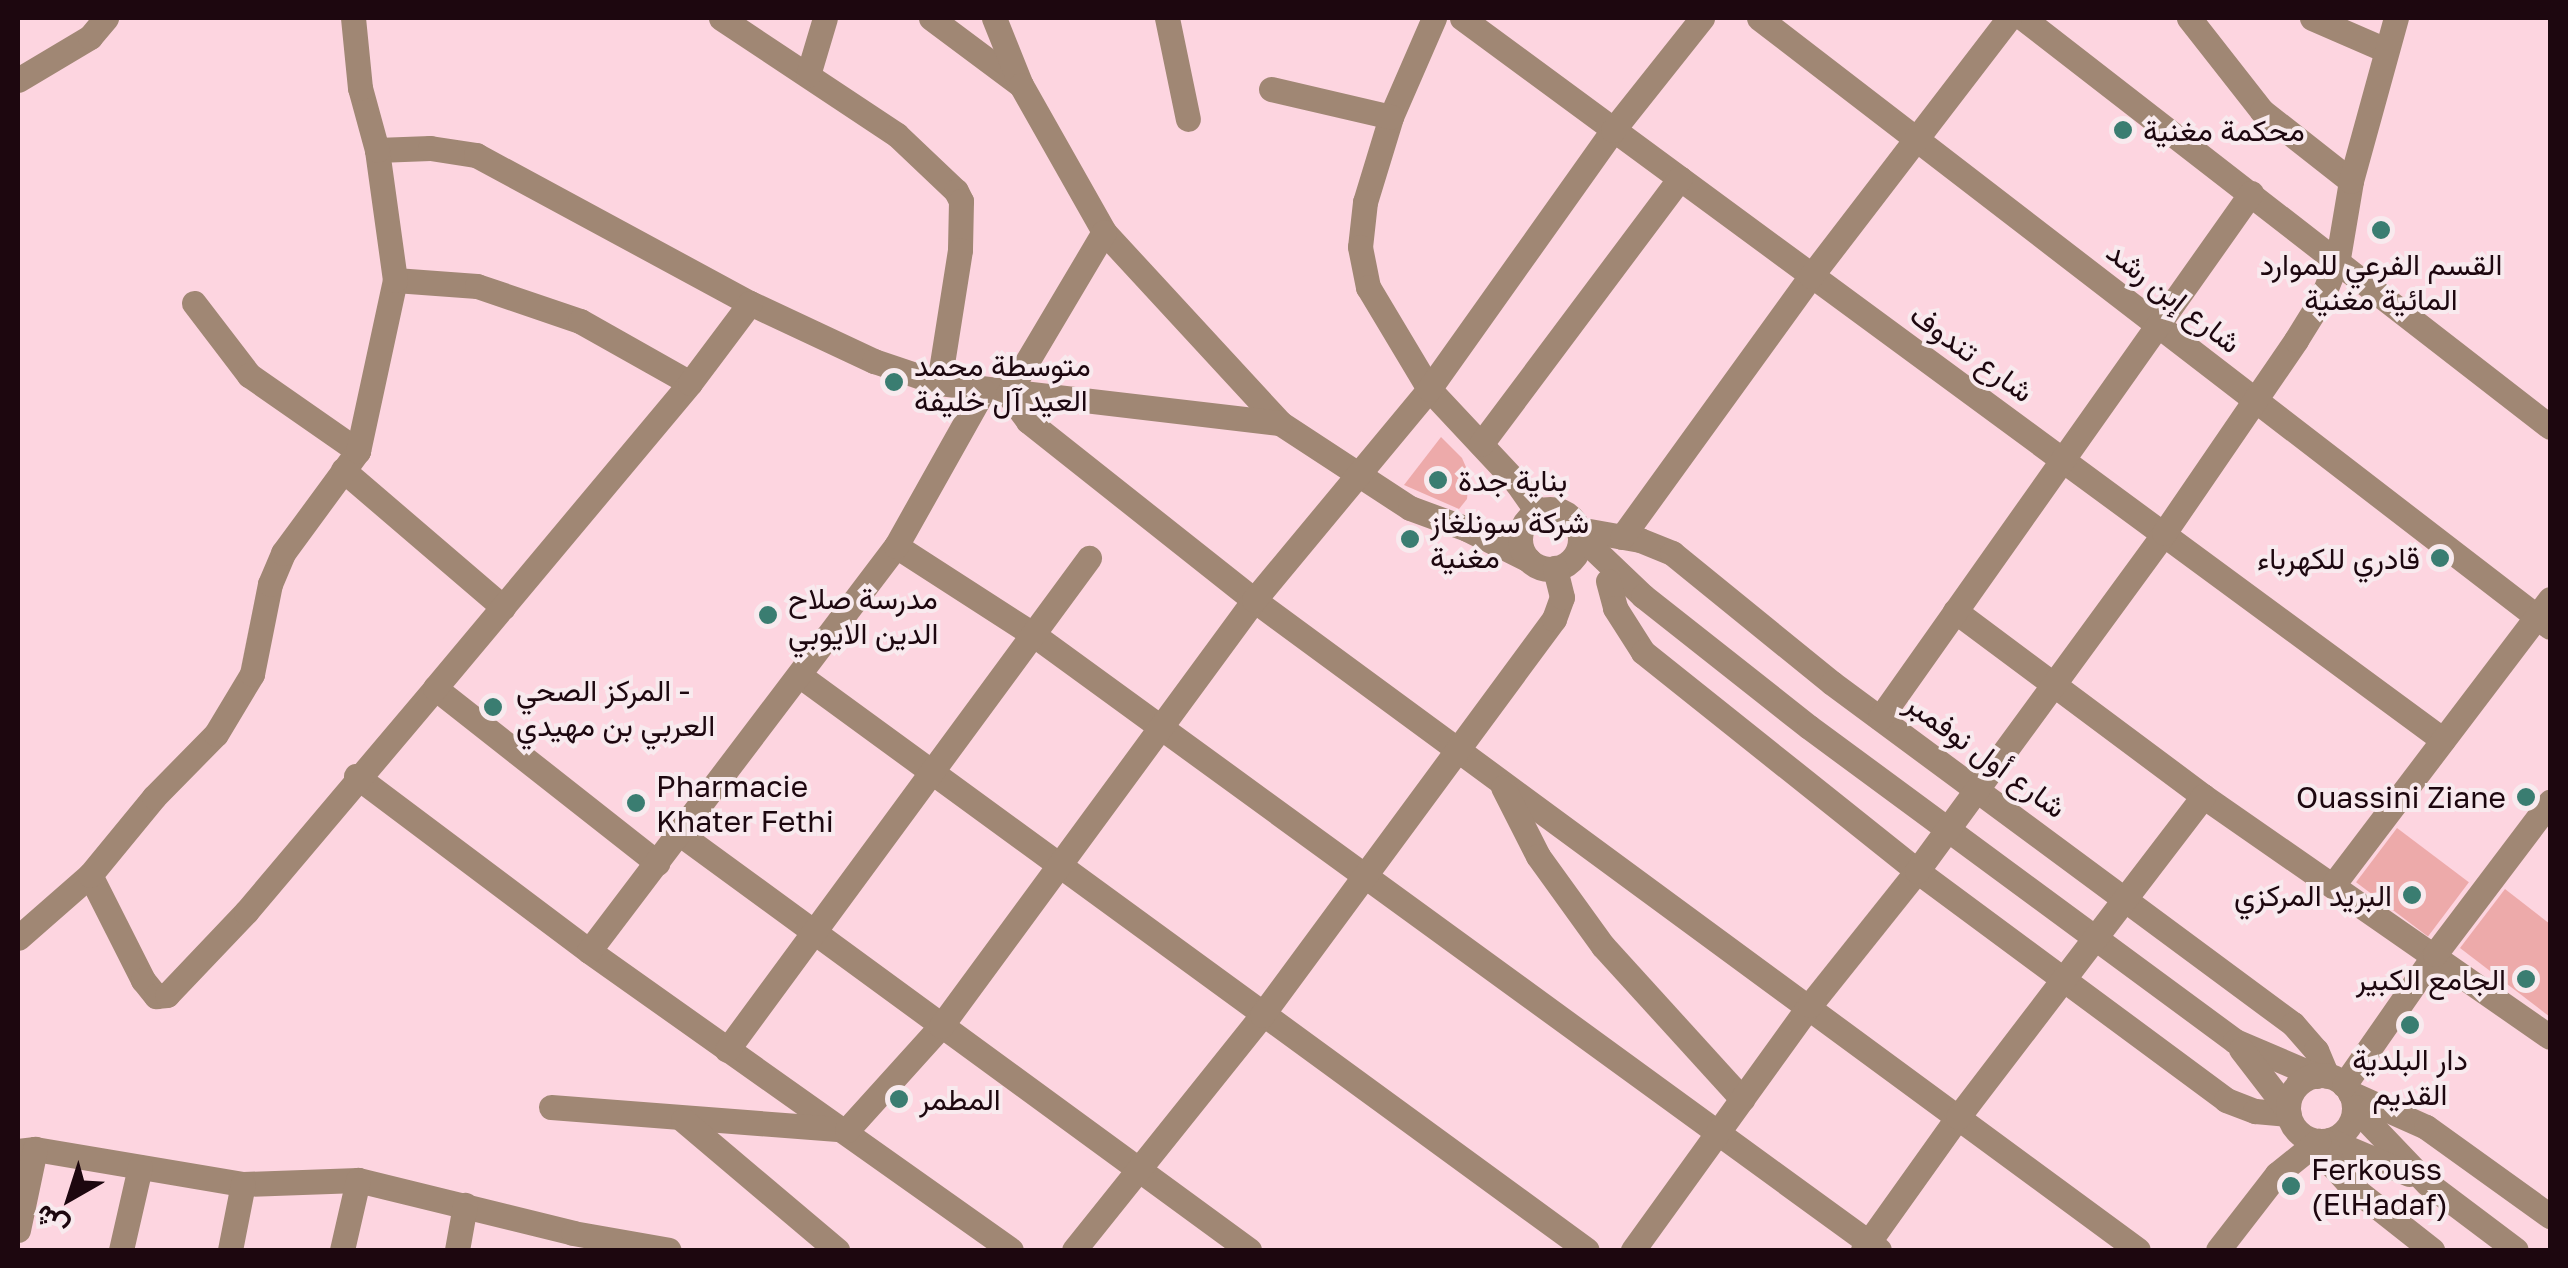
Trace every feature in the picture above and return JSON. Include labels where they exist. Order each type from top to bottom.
[{"type":"street","points":[[18,80],[90,37],[106,18]]},
{"type":"street","points":[[18,938],[90,875],[154,797],[216,734],[252,674],[270,584],[283,552],[351,461],[396,280],[377,150],[360,88],[354,18]]},
{"type":"street","points":[[721,18],[897,135],[943,176],[961,202],[960,250],[939,383]]},
{"type":"street","points":[[808,75],[824,18]]},
{"type":"street","points":[[931,18],[1021,85]]},
{"type":"street","points":[[994,18],[1021,85],[1104,232],[1280,423],[1410,508],[1467,529],[1529,560],[1560,567]]},
{"type":"street","points":[[1167,18],[1188,119]]},
{"type":"street","points":[[1434,18],[1392,117],[1365,202],[1360,247],[1368,287],[1428,390],[1482,444],[1533,515]]},
{"type":"street","name":"شارع تندوف","points":[[1462,18],[2443,740]]},
{"type":"street","points":[[847,1130],[941,1026],[1254,600],[1428,390],[1613,130],[1702,18]]},
{"type":"street","name":"شارع إبن رشد","points":[[1759,18],[2255,403],[2546,614]]},
{"type":"street","points":[[1622,537],[1811,276],[2008,18]]},
{"type":"street","points":[[2023,18],[2338,258],[2550,427]]},
{"type":"street","points":[[2189,18],[2262,110],[2351,180]]},
{"type":"street","points":[[2312,18],[2386,50]]},
{"type":"street","points":[[1633,1250],[1810,1005],[1917,870],[2164,533],[2322,298],[2338,258],[2351,180],[2396,18]]},
{"type":"street","points":[[1271,89],[1392,117]]},
{"type":"street","points":[[377,150],[430,148],[476,155],[750,303],[874,360],[939,383],[1280,423]]},
{"type":"street","points":[[1482,444],[1680,178]]},
{"type":"street","points":[[1880,718],[2251,193]]},
{"type":"street","points":[[588,951],[896,546],[1104,232]]},
{"type":"street","points":[[396,280],[477,286],[580,321],[690,383]]},
{"type":"street","points":[[194,303],[249,375],[351,461],[503,607]]},
{"type":"street","points":[[90,875],[143,980],[162,998],[246,912],[356,776],[435,688],[690,383],[750,303]]},
{"type":"street","points":[[995,392],[1254,600],[1810,1005],[2138,1250]]},
{"type":"street","points":[[1467,529],[1562,512],[1579,533],[1576,553],[1560,567]]},
{"type":"street","points":[[1529,560],[1521,544],[1533,515]]},
{"type":"street","name":"شارع أول نوفمبر","points":[[1579,533],[1622,537],[1672,553],[1880,718],[2293,1024],[2316,1050],[2339,1087],[2427,1183],[2516,1250]]},
{"type":"street","name":"شارع أول نوفمبر","points":[[1579,533],[1643,596],[1946,829],[2235,1042],[2426,1126],[2550,1216]]},
{"type":"street","points":[[896,546],[1034,635],[1162,726],[1720,1131],[1870,1248],[1958,1117],[2203,796]]},
{"type":"street","points":[[727,1050],[935,773],[1089,558]]},
{"type":"street","points":[[1074,1250],[1262,1015],[1558,612],[1562,597],[1560,567]]},
{"type":"street","name":"شارع أول نوفمبر","points":[[1560,567],[1643,596]]},
{"type":"street","points":[[1608,581],[1615,608],[1644,652],[1917,870],[2226,1100],[2255,1111],[2289,1114]]},
{"type":"street","points":[[1955,610],[2203,796],[2436,954],[2550,1037]]},
{"type":"street","points":[[2333,885],[2443,740],[2546,614]]},
{"type":"street","points":[[799,675],[1587,1250]]},
{"type":"street","points":[[435,688],[656,863]]},
{"type":"street","points":[[356,776],[588,951],[1012,1250]]},
{"type":"street","points":[[1502,784],[1538,856],[1603,946],[1742,1099]]},
{"type":"street","points":[[2218,1250],[2276,1174],[2324,1140],[2344,1131],[2339,1087],[2436,954],[2547,814]]},
{"type":"street","points":[[680,834],[812,936],[1249,1250]]},
{"type":"street","name":"شارع أول نوفمبر","points":[[2235,1042],[2289,1114]]},
{"type":"street","points":[[2276,1174],[2293,1090],[2339,1087]]},
{"type":"street","points":[[551,1106],[683,1120],[847,1130]]},
{"type":"street","points":[[2289,1114],[2300,1134],[2324,1140]]},
{"type":"street","points":[[683,1120],[837,1250]]},
{"type":"street","points":[[2324,1140],[2333,1166],[2352,1187],[2432,1250]]},
{"type":"street","name":"شارع أول نوفمبر","points":[[2324,1140],[2427,1183]]},
{"type":"street","points":[[18,1230],[26,1150],[243,1184],[358,1180],[465,1206],[571,1242],[669,1250]]},
{"type":"street","points":[[122,1250],[140,1166]]},
{"type":"street","points":[[342,1250],[358,1180]]},
{"type":"street","points":[[230,1250],[243,1184]]},
{"type":"street","points":[[457,1250],[465,1206]]},
{"type":"building","name":"بناية جدة","points":[[1441,437],[1462,458],[1469,474],[1467,499],[1459,509],[1404,485]]},
{"type":"building","name":"البريد المركزي","points":[[2397,828],[2469,882],[2428,936],[2356,882]]},
{"type":"building","name":"الجامع الكبير","points":[[2505,889],[2550,924],[2550,1017],[2460,948]]},
{"type":"place","name":"محكمة مغنية","points":[[2123,130]]},
{"type":"place","name":"القسم الفرعي للموارد المائية مغنية","points":[[2381,230]]},
{"type":"place","name":"متوسطة محمد العيد آل خليفة","points":[[894,382]]},
{"type":"place","name":"بناية جدة","points":[[1438,480]]},
{"type":"place","name":"شركة سونلغاز مغنية","points":[[1410,539]]},
{"type":"place","name":"قادري للكهرباء","points":[[2440,558]]},
{"type":"place","name":"مدرسة صلاح الدين الايوبي","points":[[768,615]]},
{"type":"place","name":"المركز الصحي - العربي بن مهيدي","points":[[493,707]]},
{"type":"place","name":"Ouassini Ziane","points":[[2526,797]]},
{"type":"place","name":"Pharmacie Khater Fethi","points":[[636,803]]},
{"type":"place","name":"البريد المركزي","points":[[2412,895]]},
{"type":"place","name":"الجامع الكبير","points":[[2526,979]]},
{"type":"place","name":"دار البلدية القديم","points":[[2410,1025]]},
{"type":"place","name":"المطمر","points":[[899,1099]]},
{"type":"place","name":"Ferkouss (ElHadaf)","points":[[2291,1186]]}]
